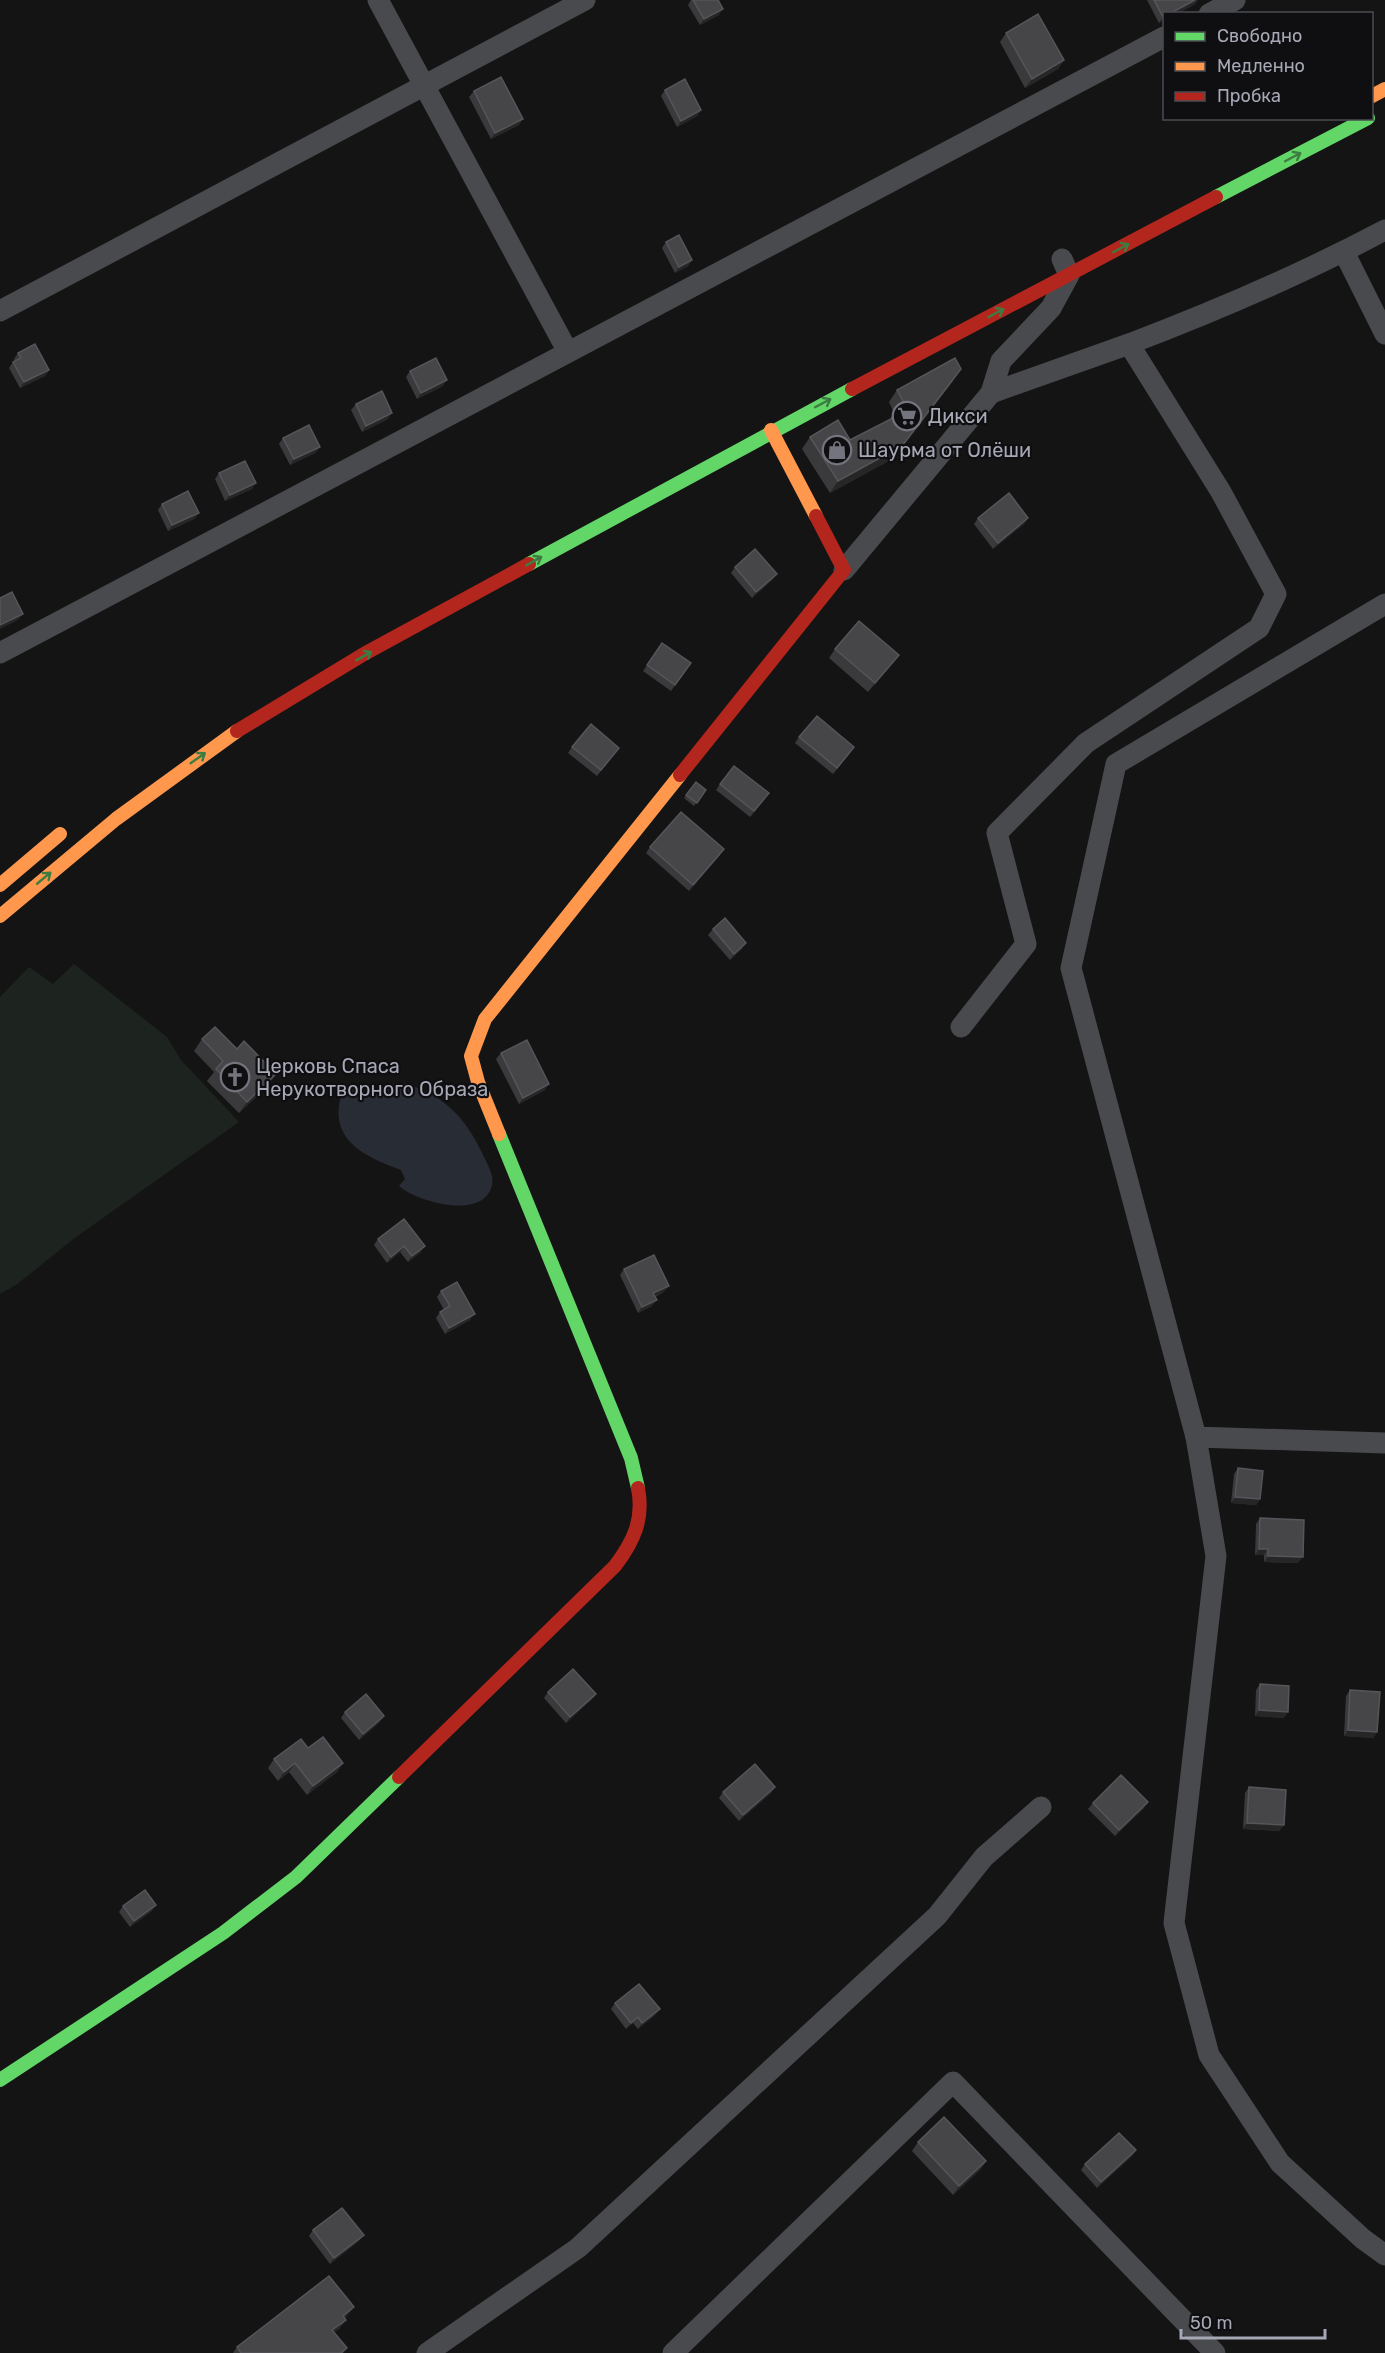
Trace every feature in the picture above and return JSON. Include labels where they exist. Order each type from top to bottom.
[{"type":"street","points":[[378,0],[568,352]]},
{"type":"street","points":[[0,311],[585,0]]},
{"type":"street","points":[[1213,12],[1235,0]]},
{"type":"street","points":[[0,653],[1163,38]]},
{"type":"street","points":[[0,916],[103,828],[240,729],[315,683],[771,430],[1063,263],[1364,120]]},
{"type":"street","points":[[991,393],[1207,314],[1344,252],[1385,230]]},
{"type":"street","points":[[1344,252],[1385,334]]},
{"type":"street","points":[[0,2080],[223,1933],[296,1877],[615,1566],[633,1544],[640,1520],[641,1495],[631,1458],[478,1082],[471,1056],[485,1019],[843,570],[991,393],[1001,361],[1051,308],[1063,263]]},
{"type":"street","points":[[961,1027],[1026,944],[997,833],[1086,743],[1259,628],[1276,594],[1221,492],[1128,344]]},
{"type":"street","points":[[771,430],[843,570]]},
{"type":"street","points":[[1385,604],[1116,764],[1071,968],[1196,1437],[1216,1556],[1174,1923],[1209,2055],[1280,2163],[1363,2239],[1385,2255]]},
{"type":"street","points":[[0,885],[72,825]]},
{"type":"street","points":[[1196,1437],[1385,1443]]},
{"type":"street","points":[[427,2353],[578,2248],[937,1916],[984,1857],[1041,1807]]},
{"type":"street","points":[[677,2352],[953,2082],[1215,2353]]},
{"type":"shaded area","points":[[74,964],[167,1037],[181,1060],[239,1122],[76,1237],[16,1285],[0,1294],[0,997],[29,967],[53,984]]},
{"type":"shaded area","points":[[404,1083],[419,1088],[444,1102],[471,1132],[488,1165],[492,1179],[492,1185],[486,1196],[477,1203],[449,1205],[420,1198],[408,1192],[399,1186],[405,1179],[401,1170],[362,1152],[344,1134],[339,1109],[342,1092],[355,1084],[363,1093],[390,1084]]},
{"type":"building","points":[[693,0],[718,0],[723,9],[704,19]]},
{"type":"building","points":[[1154,0],[1195,0],[1173,12],[1163,12],[1163,17]]},
{"type":"building","points":[[1038,14],[1064,60],[1032,79],[1006,33]]},
{"type":"building","points":[[501,77],[523,119],[495,133],[474,91]]},
{"type":"building","points":[[685,79],[701,110],[681,121],[665,90]]},
{"type":"building","points":[[679,235],[692,260],[679,267],[666,242]]},
{"type":"building","points":[[35,344],[49,370],[24,382],[13,362],[21,358],[18,353]]},
{"type":"building","points":[[436,358],[447,380],[421,393],[410,371]]},
{"type":"building","points":[[955,358],[961,369],[902,446],[838,481],[810,437],[838,420],[850,440],[891,419],[903,401],[897,390]]},
{"type":"building","points":[[382,391],[392,413],[366,426],[356,404]]},
{"type":"building","points":[[309,425],[320,447],[294,459],[283,438]]},
{"type":"building","points":[[245,461],[256,483],[230,495],[219,473]]},
{"type":"building","points":[[188,491],[199,513],[172,525],[162,504]]},
{"type":"building","points":[[1009,493],[1028,518],[998,543],[978,518]]},
{"type":"building","points":[[755,549],[777,574],[756,592],[735,567]]},
{"type":"building","points":[[12,592],[23,614],[0,625],[0,598]]},
{"type":"building","points":[[859,621],[899,655],[875,683],[835,649]]},
{"type":"building","points":[[662,643],[691,663],[675,685],[647,665]]},
{"type":"building","points":[[817,716],[854,747],[837,768],[799,737]]},
{"type":"building","points":[[591,724],[619,748],[601,770],[572,747]]},
{"type":"building","points":[[734,766],[769,793],[754,811],[720,784]]},
{"type":"building","points":[[696,782],[706,790],[697,803],[686,795]]},
{"type":"building","points":[[681,812],[724,849],[693,885],[650,847]]},
{"type":"building","points":[[725,918],[746,943],[734,954],[713,929]]},
{"type":"building","points":[[215,1027],[237,1049],[244,1041],[276,1074],[247,1102],[216,1069],[223,1061],[202,1039]]},
{"type":"building","points":[[527,1040],[549,1084],[523,1098],[501,1053]]},
{"type":"building","points":[[404,1219],[425,1246],[412,1256],[404,1246],[391,1257],[378,1239]]},
{"type":"building","points":[[654,1255],[669,1286],[653,1293],[657,1300],[642,1307],[624,1269]]},
{"type":"building","points":[[457,1282],[475,1314],[449,1328],[440,1312],[450,1306],[441,1291]]},
{"type":"building","points":[[1238,1468],[1263,1471],[1260,1499],[1235,1497]]},
{"type":"building","points":[[1260,1518],[1304,1520],[1303,1557],[1268,1556],[1268,1549],[1259,1549]]},
{"type":"building","points":[[573,1669],[596,1694],[570,1717],[548,1692]]},
{"type":"building","points":[[1260,1684],[1289,1686],[1288,1712],[1259,1710]]},
{"type":"building","points":[[1350,1690],[1380,1692],[1377,1732],[1348,1730]]},
{"type":"building","points":[[366,1694],[384,1716],[363,1734],[345,1712]]},
{"type":"building","points":[[323,1737],[343,1763],[313,1786],[295,1763],[284,1772],[274,1759],[301,1739],[308,1748]]},
{"type":"building","points":[[755,1764],[775,1787],[743,1815],[723,1792]]},
{"type":"building","points":[[1121,1775],[1148,1802],[1119,1830],[1093,1803]]},
{"type":"building","points":[[1249,1787],[1286,1790],[1284,1825],[1247,1823]]},
{"type":"building","points":[[145,1890],[156,1905],[134,1921],[123,1906]]},
{"type":"building","points":[[639,1984],[660,2009],[642,2023],[638,2017],[631,2023],[615,2003]]},
{"type":"building","points":[[944,2117],[986,2161],[959,2186],[918,2142]]},
{"type":"building","points":[[1119,2133],[1136,2150],[1101,2182],[1085,2164]]},
{"type":"building","points":[[342,2208],[364,2235],[334,2258],[313,2230]]},
{"type":"building","points":[[329,2276],[354,2307],[343,2316],[346,2320],[332,2330],[347,2348],[341,2353],[241,2353],[237,2347]]},
{"type":"traffic: fast","points":[[1216,197],[1364,120]]},
{"type":"traffic: fast","points":[[529,564],[852,389]]},
{"type":"traffic: fast","points":[[499,1134],[631,1458],[638,1488]]},
{"type":"traffic: fast","points":[[0,2080],[223,1933],[296,1877],[399,1777]]},
{"type":"traffic: slow","points":[[1373,95],[1385,89]]},
{"type":"traffic: slow","points":[[771,430],[816,516]]},
{"type":"traffic: slow","points":[[0,916],[116,819],[237,731]]},
{"type":"traffic: slow","points":[[499,1134],[478,1082],[471,1056],[485,1019],[680,775]]},
{"type":"traffic: slow","points":[[0,885],[60,834]]},
{"type":"traffic: jam","points":[[852,389],[1216,197]]},
{"type":"traffic: jam","points":[[680,775],[844,570],[816,516]]},
{"type":"traffic: jam","points":[[237,731],[364,654],[529,564]]},
{"type":"traffic: jam","points":[[399,1777],[615,1566],[636,1529],[640,1510],[638,1488]]},
{"type":"place","name":"Дикси","points":[[907,416]]},
{"type":"place","name":"Шаурма от Олёши","points":[[837,450]]},
{"type":"place","name":"Церковь Спаса Нерукотворного Образа","points":[[235,1077]]}]
